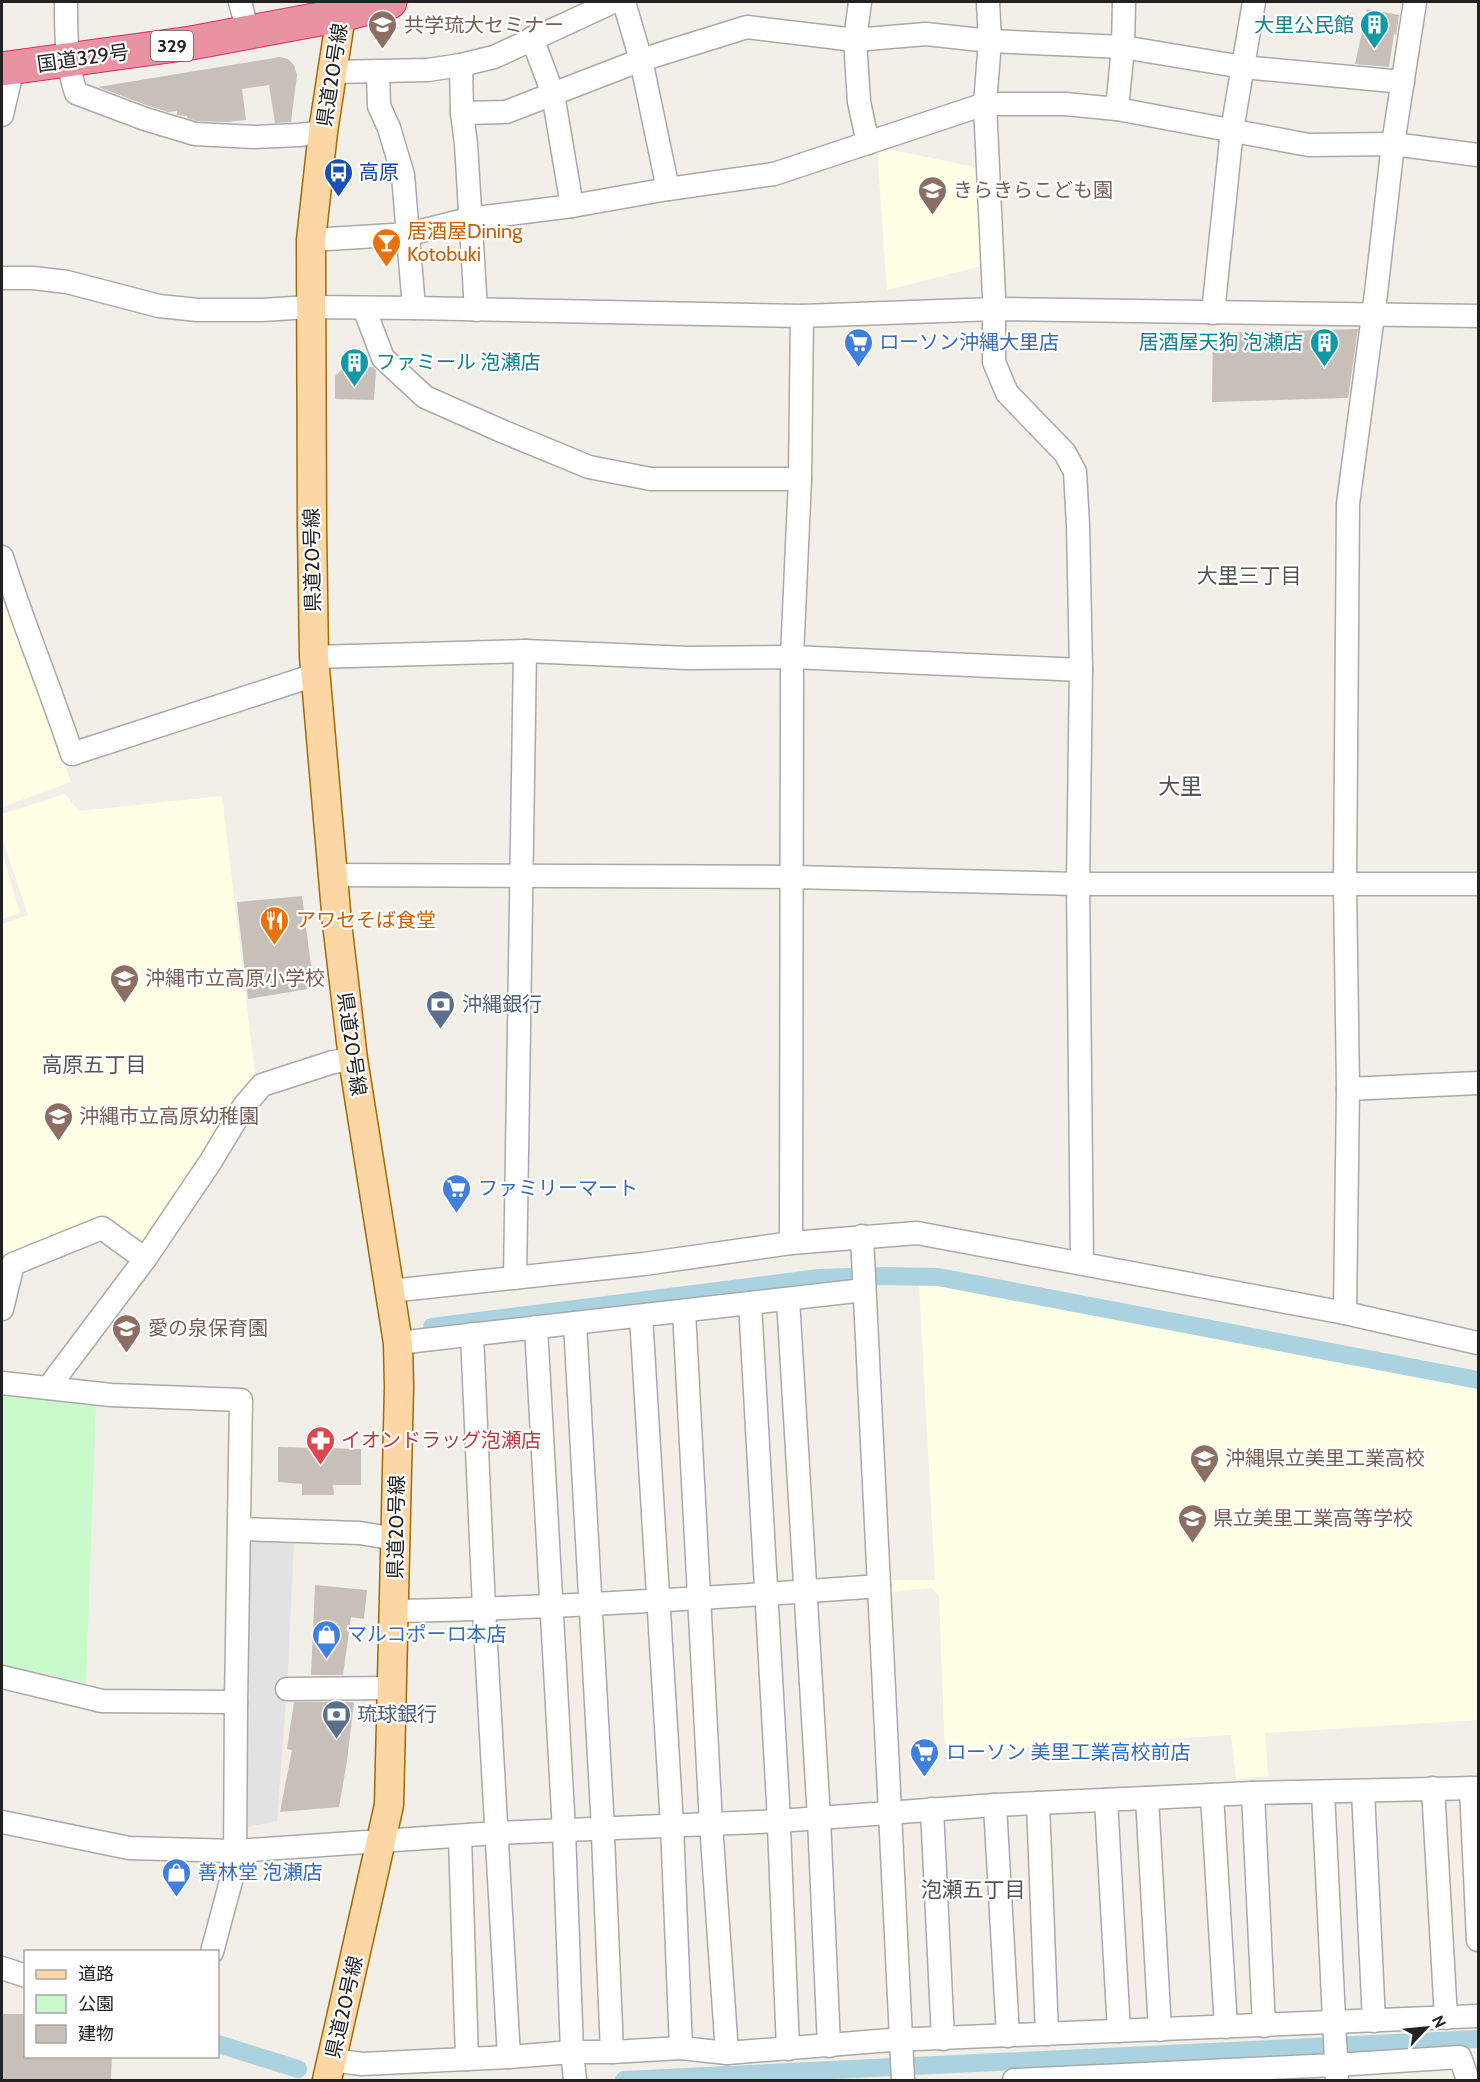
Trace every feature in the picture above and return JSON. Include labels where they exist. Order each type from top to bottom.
[{"type":"highway","name":"329","points":[[342,8],[390,2]]},
{"type":"highway","name":"国道329号","points":[[8,68],[191,43],[244,17],[342,8]]},
{"type":"main road","name":"県道20号線","points":[[329,2070],[389,1804],[399,1387],[398,1344],[354,1059],[331,875],[315,666],[311,240],[323,132],[342,8]]},
{"type":"street","points":[[66,2],[66,38],[72,82],[76,93],[145,119],[195,134],[254,137],[323,132]]},
{"type":"street","points":[[332,72],[429,70],[494,57],[613,2]]},
{"type":"street","points":[[624,2],[641,60],[668,189]]},
{"type":"street","points":[[860,2],[855,40],[859,102],[868,143]]},
{"type":"street","points":[[988,2],[990,41],[986,104],[995,309],[994,362],[1007,393],[1065,453],[1075,472],[1081,670],[1078,884],[1082,1263]]},
{"type":"street","points":[[1117,109],[1123,47],[1124,2]]},
{"type":"street","points":[[1213,313],[1232,130],[1254,2]]},
{"type":"street","points":[[1345,1313],[1348,1089],[1345,885],[1348,504],[1393,144],[1415,2]]},
{"type":"street","points":[[462,113],[506,112],[641,60],[747,27],[855,40],[926,34],[990,41],[1123,47],[1243,67],[1403,82]]},
{"type":"street","points":[[532,38],[553,94],[572,206]]},
{"type":"street","points":[[460,65],[476,310]]},
{"type":"street","points":[[2,115],[8,68]]},
{"type":"street","points":[[378,72],[379,106],[389,128],[403,175],[414,308]]},
{"type":"street","points":[[311,240],[409,234],[470,219],[572,206],[774,174],[986,104],[1065,104],[1117,109],[1309,145],[1393,144],[1478,152]]},
{"type":"street","points":[[2,278],[33,278],[67,282],[159,306],[198,310],[310,307],[414,308],[802,316],[995,309],[1479,316]]},
{"type":"street","points":[[364,308],[383,358],[425,398],[590,467],[651,479],[800,479]]},
{"type":"street","points":[[791,1243],[792,657],[800,479],[802,316]]},
{"type":"street","points":[[2,557],[72,754],[315,666],[525,651],[688,658],[792,657],[1081,670]]},
{"type":"street","points":[[515,1278],[525,651]]},
{"type":"street","points":[[331,875],[793,877],[1078,884],[1479,884]]},
{"type":"street","points":[[48,1388],[145,1259],[211,1161],[244,1106],[262,1085],[333,1062],[354,1059]]},
{"type":"street","points":[[1348,1089],[1479,1083]]},
{"type":"street","points":[[2,1309],[13,1264],[102,1228],[145,1259]]},
{"type":"street","points":[[390,1291],[645,1264],[791,1243],[917,1233],[1345,1313],[1479,1342]]},
{"type":"street","points":[[862,1236],[903,2080]]},
{"type":"street","points":[[398,1344],[864,1290]]},
{"type":"street","points":[[788,1299],[819,1818],[829,2046]]},
{"type":"street","points":[[750,1303],[779,1821],[788,2049]]},
{"type":"street","points":[[684,1311],[711,1824],[727,2053]]},
{"type":"street","points":[[641,1316],[672,1825],[681,2048]]},
{"type":"street","points":[[576,1323],[603,1829],[612,2052]]},
{"type":"street","points":[[536,1327],[553,1605],[575,2080]]},
{"type":"street","points":[[472,1334],[484,1609],[509,2057]]},
{"type":"street","points":[[2,1383],[111,1395],[241,1400],[235,1851],[232,1878],[213,1950]]},
{"type":"street","points":[[240,1529],[360,1533],[395,1539]]},
{"type":"street","points":[[395,1611],[700,1598],[879,1586]]},
{"type":"street","points":[[2,1677],[102,1701],[236,1702]]},
{"type":"street","points":[[287,1689],[393,1688]]},
{"type":"street","points":[[1432,1788],[1446,2018]]},
{"type":"street","points":[[2,1822],[129,1848],[235,1851],[497,1833],[779,1821],[1038,1803],[1253,1793],[1475,1788],[1479,1940]]},
{"type":"street","points":[[1364,1791],[1374,2021]]},
{"type":"street","points":[[1323,1792],[1337,2073]]},
{"type":"street","points":[[1253,1793],[1264,2026]]},
{"type":"street","points":[[1212,1795],[1226,2027]]},
{"type":"street","points":[[1147,1798],[1160,2030]]},
{"type":"street","points":[[1106,1800],[1119,2031]]},
{"type":"street","points":[[1038,1803],[1047,2034]]},
{"type":"street","points":[[995,1806],[1008,2036]]},
{"type":"street","points":[[932,1809],[943,2039]]},
{"type":"street","points":[[460,1837],[467,2059]]},
{"type":"street","points":[[2,1968],[24,1975]]},
{"type":"street","points":[[329,2070],[362,2064],[572,2052],[681,2048],[727,2053],[900,2040],[1479,2016]]},
{"type":"street","points":[[1014,2080],[1337,2073],[1460,2057],[1468,2080]]},
{"type":"shaded area","name":"きらきらこども園","points":[[877,147],[980,168],[985,265],[887,290]]},
{"type":"shaded area","points":[[2,581],[71,782],[2,807]]},
{"type":"shaded area","name":"沖縄市立高原小学校","points":[[65,794],[79,811],[222,796],[256,1083],[229,1104],[223,1123],[144,1248],[104,1220],[2,1277],[2,924],[28,915],[2,837],[2,814]]},
{"type":"shaded area","points":[[2,852],[20,913],[2,919]]},
{"type":"shaded area","name":"沖縄県立美里工業高校","points":[[919,1284],[981,1292],[1341,1359],[1478,1389],[1478,1720],[1265,1733],[1268,1776],[1236,1779],[1231,1735],[945,1752],[939,1596],[932,1588],[890,1592],[891,1580],[935,1580]]},
{"type":"shaded area","points":[[249,1539],[294,1542],[287,1689],[277,1821],[237,1829]]},
{"type":"green space","points":[[2,1392],[96,1404],[86,1683],[2,1664]]},
{"type":"building","name":"大里公民館","points":[[1367,9],[1399,15],[1389,67],[1355,64]]},
{"type":"building","points":[[280,57],[288,59],[294,65],[297,75],[291,122],[275,123],[269,85],[242,89],[246,120],[227,122],[197,121],[187,116],[177,115],[177,111],[168,112],[98,87]]},
{"type":"building","name":"居酒屋天狗 泡瀬店","points":[[1358,329],[1348,398],[1212,402],[1213,333]]},
{"type":"building","name":"ファミール 泡瀬店","points":[[346,366],[373,367],[376,370],[374,400],[335,399],[335,376]]},
{"type":"building","name":"アワセそば食堂","points":[[302,896],[314,988],[248,999],[237,902]]},
{"type":"building","name":"イオンドラッグ泡瀬店","points":[[278,1447],[361,1449],[361,1485],[333,1485],[334,1495],[302,1495],[302,1484],[278,1482]]},
{"type":"building","points":[[315,1585],[367,1590],[364,1619],[351,1617],[343,1675],[311,1675]]},
{"type":"building","points":[[294,1702],[354,1702],[339,1807],[280,1812],[292,1750],[287,1749]]},
{"type":"building","points":[[2,2014],[24,2014],[24,2058],[112,2058],[111,2080],[2,2080]]},
{"type":"waterway","points":[[432,1327],[819,1278],[938,1277],[1478,1380]]},
{"type":"waterway","points":[[624,2080],[1478,2039]]},
{"type":"waterway","points":[[219,2044],[298,2069]]},
{"type":"place","name":"共学琉大セミナー","points":[[383,50]]},
{"type":"place","name":"大里公民館","points":[[1375,50]]},
{"type":"place","name":"高原","points":[[338,198]]},
{"type":"place","name":"きらきらこども園","points":[[932,216]]},
{"type":"place","name":"居酒屋Dining Kotobuki","points":[[386,268]]},
{"type":"place","name":"ローソン沖縄大里店","points":[[858,368]]},
{"type":"place","name":"居酒屋天狗 泡瀬店","points":[[1324,368]]},
{"type":"place","name":"ファミール 泡瀬店","points":[[355,388]]},
{"type":"place","name":"アワセそば食堂","points":[[275,946]]},
{"type":"place","name":"沖縄市立高原小学校","points":[[124,1004]]},
{"type":"place","name":"沖縄銀行","points":[[441,1030]]},
{"type":"place","name":"沖縄市立高原幼稚園","points":[[58,1142]]},
{"type":"place","name":"ファミリーマート","points":[[457,1214]]},
{"type":"place","name":"愛の泉保育園","points":[[127,1354]]},
{"type":"place","name":"イオンドラッグ泡瀬店","points":[[320,1466]]},
{"type":"place","name":"沖縄県立美里工業高校","points":[[1204,1484]]},
{"type":"place","name":"県立美里工業高等学校","points":[[1192,1544]]},
{"type":"place","name":"マルコポーロ本店","points":[[326,1660]]},
{"type":"place","name":"琉球銀行","points":[[336,1740]]},
{"type":"place","name":"ローソン 美里工業高校前店","points":[[925,1778]]},
{"type":"place","name":"善林堂 泡瀬店","points":[[177,1898]]},
{"type":"district","name":"大里三丁目","points":[[1249,576]]},
{"type":"district","name":"大里","points":[[1180,786]]},
{"type":"district","name":"高原五丁目","points":[[94,1065]]},
{"type":"district","name":"泡瀬五丁目","points":[[973,1890]]}]
